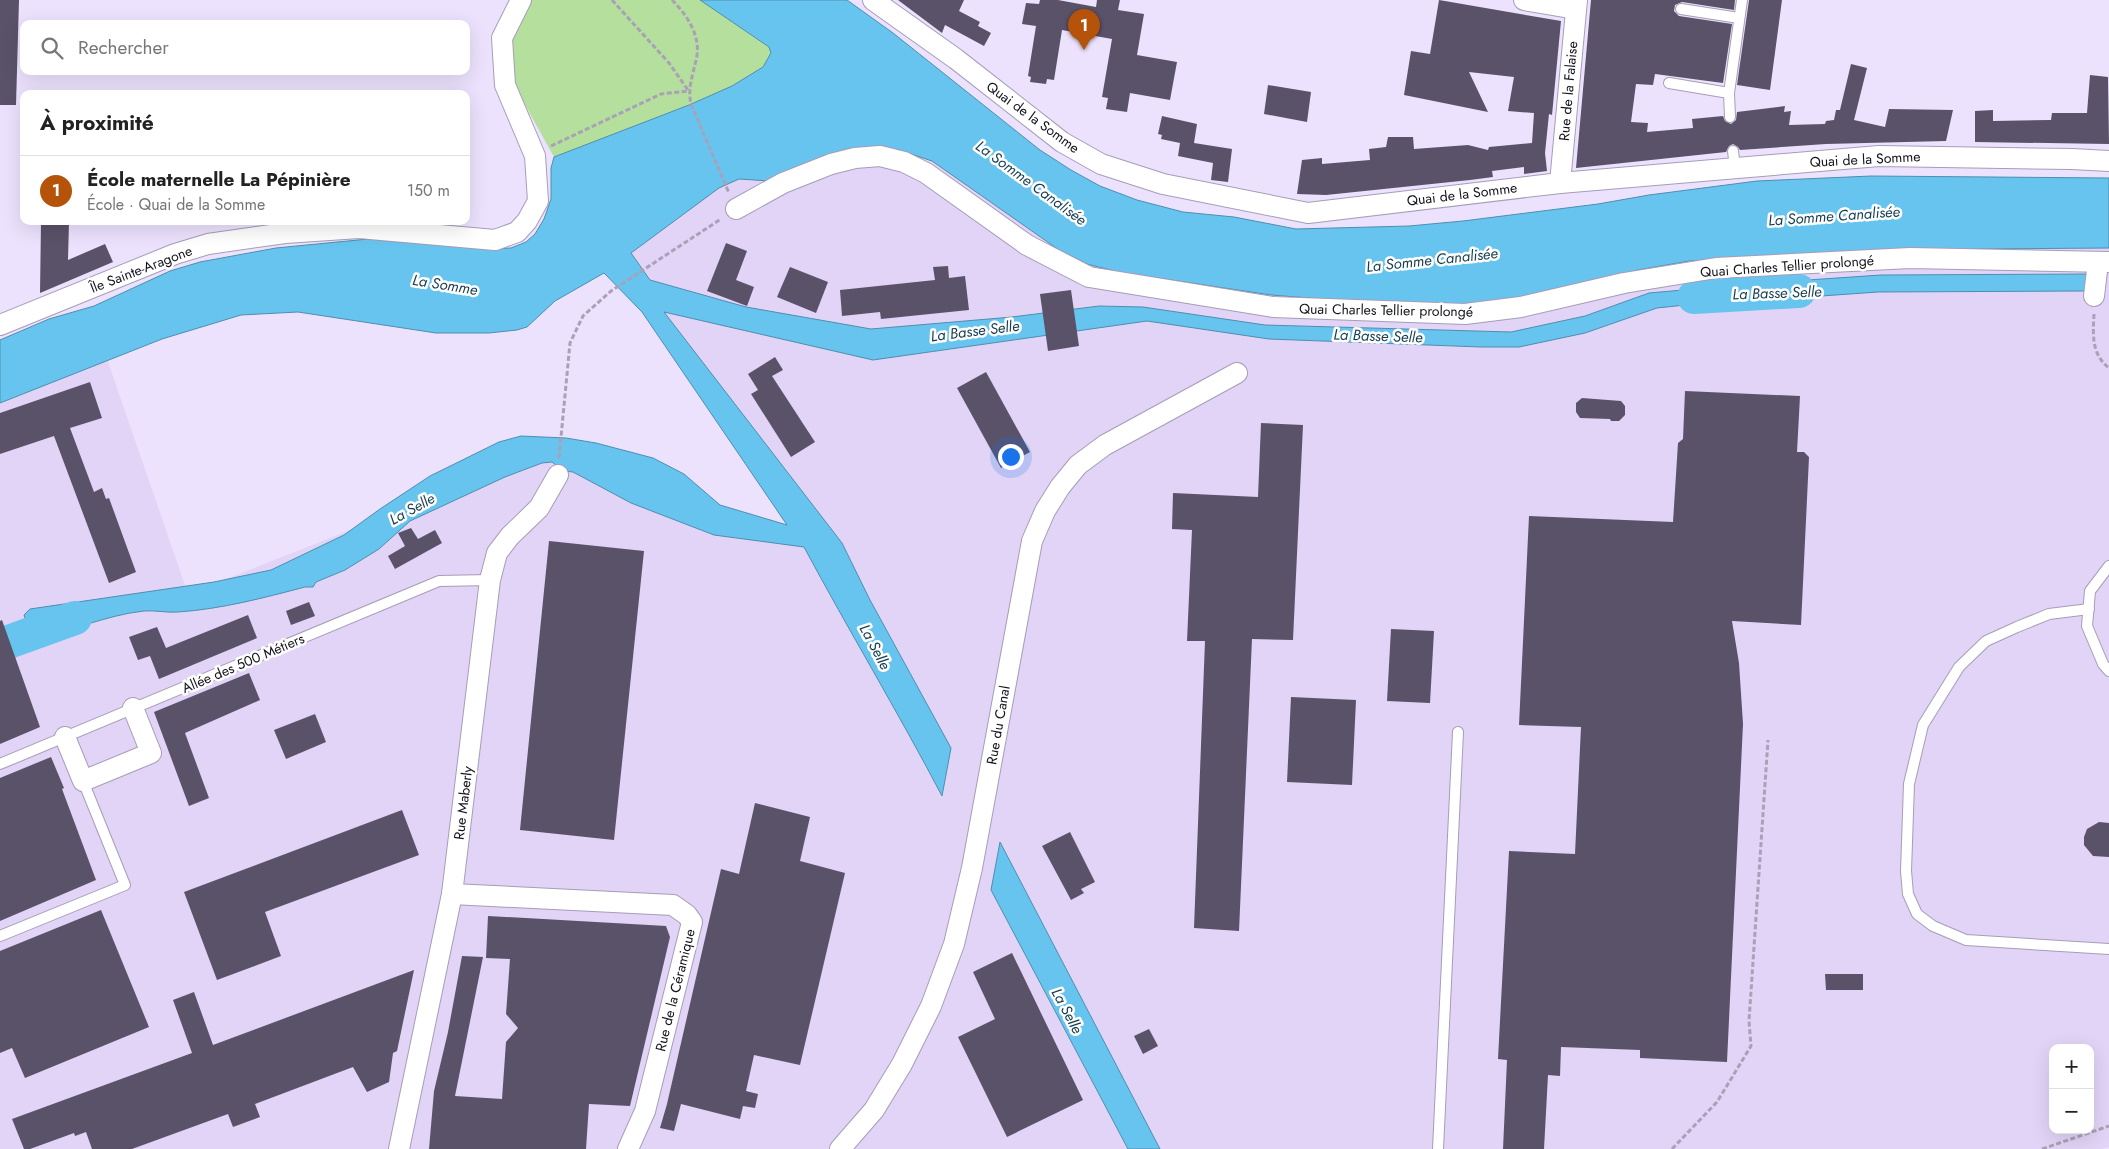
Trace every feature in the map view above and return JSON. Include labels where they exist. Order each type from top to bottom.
[{"type":"street","name":"Île Sainte-Aragone","points":[[0,325],[174,254],[208,244],[285,232],[359,228],[494,240],[516,232],[527,221],[538,201],[535,156],[504,85],[502,38],[520,0]]},
{"type":"street","name":"Quai de la Somme","points":[[872,0],[956,59],[1062,142],[1101,164],[1163,184],[1308,213],[1734,159],[1879,156],[2109,161]]},
{"type":"street","points":[[1524,0],[1576,5]]},
{"type":"street","name":"Rue de la Falaise","points":[[1560,182],[1576,5]]},
{"type":"street","name":"Quai Charles Tellier prolongé","points":[[736,209],[784,184],[831,164],[855,158],[880,156],[904,162],[926,173],[1027,244],[1089,277],[1273,307],[1465,314],[1521,307],[1624,283],[1716,268],[1910,258],[2103,262]]},
{"type":"street","points":[[2094,296],[2103,262]]},
{"type":"street","name":"Rue du Canal","points":[[840,1149],[874,1110],[902,1064],[931,1006],[954,944],[972,868],[1032,541],[1045,511],[1060,487],[1078,465],[1105,445],[1237,373]]},
{"type":"street","name":"Rue Maberly","points":[[400,1149],[452,894],[490,580],[497,553],[510,536],[539,508],[558,475]]},
{"type":"street","points":[[65,737],[83,781],[151,753],[133,708]]},
{"type":"street","name":"Rue de la Céramique","points":[[452,894],[673,905],[687,915],[692,922],[648,1101],[628,1149]]},
{"type":"lane","points":[[1730,117],[1729,93],[1742,0]]},
{"type":"lane","points":[[1681,9],[1739,18]]},
{"type":"lane","points":[[1669,83],[1729,93]]},
{"type":"lane","points":[[2109,566],[2090,591],[2087,626],[2102,664],[2109,671]]},
{"type":"lane","name":"Allée des 500 Métiers","points":[[0,764],[439,581],[490,580]]},
{"type":"lane","points":[[2089,609],[2049,614],[2018,626],[1986,641],[1959,667],[1923,725],[1909,784],[1906,871],[1908,894],[1917,914],[1932,926],[1966,940],[2109,949]]},
{"type":"lane","points":[[1438,1149],[1458,732]]},
{"type":"lane","points":[[0,936],[124,885],[83,781]]},
{"type":"path","points":[[612,0],[669,63],[688,91],[691,104],[728,188]]},
{"type":"path","points":[[672,0],[693,28],[697,52],[688,91]]},
{"type":"path","points":[[535,156],[559,141],[661,94],[688,91]]},
{"type":"path","points":[[561,435],[570,343],[583,316],[611,290],[736,209]]},
{"type":"path","points":[[2094,296],[2093,344],[2102,362],[2109,368]]},
{"type":"path","points":[[1672,1149],[1717,1102],[1751,1046],[1748,1021],[1768,740]]},
{"type":"path","points":[[2042,1149],[2109,1126]]},
{"type":"shaded area","points":[[893,63],[1110,251],[1472,293],[1910,258],[2109,234],[2109,1147],[2102,1149],[0,1149],[0,399],[106,356],[188,594],[560,447],[811,543],[611,254]]},
{"type":"green space","points":[[525,0],[700,0],[769,47],[771,53],[763,67],[732,86],[689,105],[554,157],[518,92],[510,57],[514,18]]},
{"type":"water","points":[[700,0],[847,0],[893,33],[1040,150],[1071,170],[1100,186],[1137,200],[1183,212],[1234,217],[1296,229],[1409,226],[1598,204],[1649,195],[1757,181],[1871,176],[2109,178],[2109,248],[1980,249],[1689,261],[1638,270],[1506,308],[1373,303],[1271,295],[1118,272],[1087,264],[1059,250],[932,161],[899,150],[856,149],[823,156],[769,181],[739,179],[719,188],[631,253],[650,280],[746,307],[871,329],[1012,317],[1099,306],[1143,307],[1265,325],[1511,332],[1585,316],[1649,293],[1739,285],[1742,299],[1657,308],[1585,333],[1519,347],[1269,339],[1147,321],[873,360],[664,312],[842,543],[870,600],[951,748],[942,796],[804,547],[714,535],[631,503],[573,472],[563,471],[552,462],[542,463],[505,477],[410,521],[379,549],[345,570],[316,582],[313,587],[305,587],[226,606],[178,612],[148,611],[130,613],[60,632],[32,637],[24,615],[30,609],[214,582],[271,570],[344,535],[430,476],[499,442],[521,436],[566,438],[596,443],[653,458],[684,474],[720,505],[787,525],[642,312],[604,273],[555,301],[527,327],[517,330],[489,333],[436,333],[298,312],[241,315],[162,339],[0,403],[0,340],[49,319],[94,306],[170,271],[200,262],[276,248],[368,239],[489,249],[511,248],[526,242],[535,234],[544,219],[551,199],[551,168],[554,157],[689,105],[732,86],[763,67],[771,53],[769,47]]},
{"type":"water","points":[[2090,274],[2084,291],[1878,292],[1753,299],[1749,284],[1881,275]]},
{"type":"water","points":[[1000,842],[1160,1149],[1128,1149],[991,890]]},
{"type":"building","points":[[0,0],[19,0],[16,105],[0,105]]},
{"type":"building","points":[[898,0],[964,0],[959,11],[980,22],[978,26],[991,33],[984,46],[945,25],[942,33]]},
{"type":"building","points":[[1040,0],[1058,0],[1096,7],[1097,0],[1120,0],[1118,10],[1144,14],[1137,55],[1177,62],[1170,100],[1130,93],[1127,112],[1106,109],[1108,98],[1102,97],[1112,39],[1062,30],[1054,80],[1047,79],[1046,84],[1030,82],[1031,77],[1028,76],[1036,26],[1022,24],[1026,3],[1039,4]]},
{"type":"building","points":[[1439,0],[1561,21],[1552,115],[1549,114],[1545,153],[1547,171],[1524,174],[1524,167],[1492,171],[1493,177],[1470,180],[1326,195],[1297,194],[1302,160],[1322,158],[1322,164],[1370,160],[1369,149],[1386,147],[1388,137],[1413,137],[1414,149],[1468,145],[1488,150],[1489,147],[1532,143],[1534,113],[1508,111],[1514,77],[1469,72],[1488,112],[1404,95],[1411,51],[1430,54]]},
{"type":"building","points":[[1591,0],[1735,0],[1734,10],[1682,2],[1675,5],[1674,11],[1679,16],[1732,24],[1723,83],[1655,74],[1653,85],[1636,84],[1631,122],[1648,123],[1647,132],[1693,128],[1692,119],[1723,116],[1725,121],[1731,124],[1736,120],[1737,112],[1785,106],[1784,112],[1791,111],[1789,125],[1825,124],[1826,121],[1834,120],[1836,110],[1840,110],[1851,64],[1867,68],[1854,120],[1885,127],[1889,109],[1953,110],[1946,141],[1826,144],[1740,150],[1733,144],[1729,146],[1726,152],[1576,168]]},
{"type":"building","points":[[1749,0],[1782,0],[1770,90],[1737,85]]},
{"type":"building","points":[[2090,75],[2108,77],[2109,144],[1975,142],[1975,111],[1993,110],[1993,121],[2051,120],[2052,113],[2087,113]]},
{"type":"building","points":[[1268,85],[1311,92],[1307,122],[1264,114]]},
{"type":"building","points":[[1162,116],[1197,124],[1194,143],[1232,149],[1228,182],[1211,180],[1213,163],[1178,156],[1180,143],[1161,139],[1162,135],[1158,134]]},
{"type":"building","points":[[41,225],[69,225],[68,260],[105,244],[113,262],[40,293]]},
{"type":"building","points":[[726,243],[747,251],[736,280],[754,287],[747,306],[707,291]]},
{"type":"building","points":[[948,266],[949,278],[965,276],[969,310],[881,319],[880,312],[842,316],[840,290],[935,280],[933,267]]},
{"type":"building","points":[[790,267],[828,282],[816,313],[777,297]]},
{"type":"building","points":[[1071,290],[1079,346],[1048,351],[1040,294]]},
{"type":"building","points":[[775,357],[783,370],[772,376],[815,442],[791,457],[751,394],[758,390],[748,374]]},
{"type":"building","points":[[986,372],[1030,452],[1001,468],[957,388]]},
{"type":"building","points":[[90,382],[102,418],[70,428],[94,492],[102,488],[106,499],[109,498],[136,572],[109,583],[54,436],[0,454],[0,413]]},
{"type":"building","points":[[1685,391],[1800,396],[1797,452],[1804,452],[1809,457],[1801,625],[1732,621],[1739,663],[1743,724],[1727,1062],[1640,1058],[1640,1050],[1561,1047],[1560,1076],[1548,1075],[1544,1149],[1503,1149],[1507,1060],[1498,1059],[1509,851],[1575,854],[1581,727],[1519,725],[1529,516],[1673,522],[1678,443],[1683,439]]},
{"type":"building","points":[[1582,398],[1621,401],[1625,406],[1625,415],[1619,421],[1580,418],[1576,412],[1576,403]]},
{"type":"building","points":[[1261,423],[1303,425],[1293,640],[1252,639],[1239,931],[1194,928],[1205,641],[1187,641],[1192,530],[1172,529],[1173,493],[1258,497]]},
{"type":"building","points":[[411,528],[418,539],[435,530],[442,543],[395,569],[388,556],[405,546],[398,533]]},
{"type":"building","points":[[549,541],[644,551],[614,840],[520,830]]},
{"type":"building","points":[[309,602],[315,616],[291,625],[286,611]]},
{"type":"building","points":[[248,615],[257,638],[159,679],[150,656],[138,660],[129,637],[157,627],[166,648]]},
{"type":"building","points":[[2,620],[40,727],[0,744],[0,621]]},
{"type":"building","points":[[1391,629],[1434,631],[1430,703],[1387,701]]},
{"type":"building","points":[[249,673],[260,700],[185,733],[209,798],[189,806],[154,712]]},
{"type":"building","points":[[1291,697],[1356,700],[1352,785],[1287,782]]},
{"type":"building","points":[[315,714],[326,742],[286,759],[274,730]]},
{"type":"building","points":[[51,757],[64,788],[62,789],[96,880],[0,921],[0,778]]},
{"type":"building","points":[[755,803],[810,817],[800,861],[845,873],[800,1065],[754,1055],[746,1091],[758,1094],[755,1108],[743,1106],[740,1119],[681,1104],[674,1131],[660,1128],[721,869],[739,874]]},
{"type":"building","points":[[402,810],[419,855],[265,912],[281,956],[217,980],[184,892]]},
{"type":"building","points":[[2099,822],[2109,823],[2109,857],[2093,856],[2084,845],[2087,829]]},
{"type":"building","points":[[1070,832],[1095,882],[1081,889],[1084,893],[1071,900],[1042,846]]},
{"type":"building","points":[[101,910],[149,1027],[25,1078],[12,1048],[0,1053],[0,951]]},
{"type":"building","points":[[488,916],[666,926],[670,937],[630,1106],[589,1104],[586,1149],[429,1149],[434,1091],[448,1032],[462,956],[483,957],[455,1096],[502,1099],[506,1042],[518,1028],[506,1014],[510,959],[486,958]]},
{"type":"building","points":[[1012,953],[1083,1100],[1007,1137],[958,1037],[995,1019],[973,972]]},
{"type":"building","points":[[414,970],[397,1051],[393,1053],[389,1082],[367,1092],[353,1067],[255,1104],[260,1117],[233,1127],[228,1114],[132,1149],[92,1149],[86,1132],[75,1136],[74,1133],[30,1149],[24,1149],[12,1119],[192,1053],[173,1000],[194,992],[213,1045]]},
{"type":"building","points":[[1825,974],[1863,974],[1863,990],[1826,990]]},
{"type":"building","points":[[1149,1029],[1158,1046],[1143,1054],[1134,1036]]},
{"type":"waterway","name":"La Basse Selle","points":[[1694,297],[1799,291]]},
{"type":"waterway","name":"La Selle","points":[[0,645],[75,618]]},
{"type":"place","name":"École maternelle La Pépinière","points":[[1084,50]]},
{"type":"water label","name":"La Somme Canalisée","points":[[1031,183]]},
{"type":"water label","name":"La Somme Canalisée","points":[[1834,216]]},
{"type":"water label","name":"La Somme Canalisée","points":[[1432,260]]},
{"type":"water label","name":"La Somme","points":[[445,285]]}]
